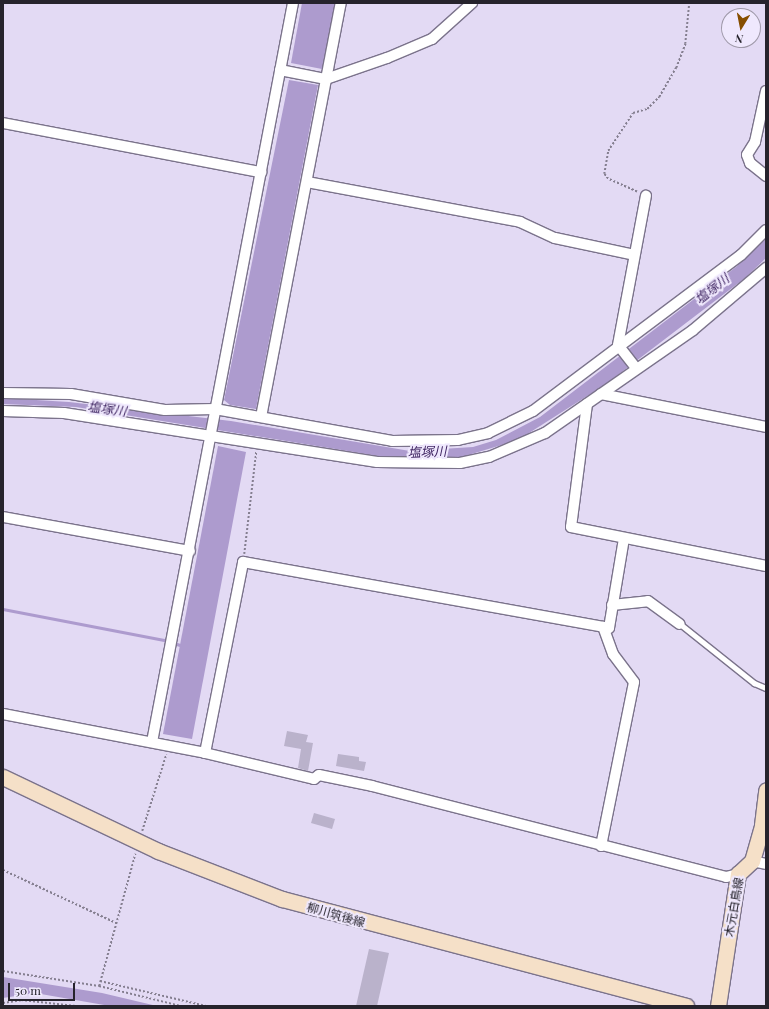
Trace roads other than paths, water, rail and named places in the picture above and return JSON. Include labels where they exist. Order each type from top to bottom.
[{"type":"main road","name":"柳川筑後線","points":[[3,777],[139,841],[242,885],[339,917],[686,1006]]},
{"type":"main road","name":"木元白鳥線","points":[[718,1006],[738,874],[759,862],[766,790]]},
{"type":"street","points":[[152,742],[190,551],[209,437],[293,3]]},
{"type":"street","points":[[261,417],[341,3]]},
{"type":"street","points":[[280,70],[326,78],[432,39],[472,3]]},
{"type":"street","points":[[766,91],[755,142],[747,155],[750,164],[766,176]]},
{"type":"street","points":[[3,123],[261,172]]},
{"type":"street","points":[[307,182],[520,222],[556,238],[634,255]]},
{"type":"street","points":[[636,368],[620,348],[634,255],[646,196]]},
{"type":"street","points":[[3,393],[71,394],[165,410],[215,408],[392,440],[458,440],[515,422],[620,348],[741,255],[766,230]]},
{"type":"street","points":[[3,411],[64,413],[257,445],[402,464],[460,463],[489,457],[545,433],[636,368],[693,330],[766,268]]},
{"type":"street","points":[[601,394],[766,427]]},
{"type":"street","points":[[587,404],[571,527],[766,566]]},
{"type":"street","points":[[3,516],[190,551]]},
{"type":"street","points":[[205,753],[243,562],[608,628],[624,538]]},
{"type":"street","points":[[612,606],[648,601],[680,624]]},
{"type":"street","points":[[601,846],[634,682],[613,654],[603,628]]},
{"type":"street","points":[[3,714],[169,745],[314,779],[319,775],[372,786],[726,877],[738,874]]},
{"type":"lane","points":[[680,624],[754,683],[766,688]]},
{"type":"water","points":[[302,3],[335,3],[322,69],[291,63]]},
{"type":"water","points":[[289,80],[318,85],[256,409],[230,405],[224,400]]},
{"type":"water","name":"塩塚川","points":[[766,239],[766,258],[745,278],[606,384],[518,440],[455,459],[403,460],[76,407],[3,404],[3,398],[69,402],[231,421],[410,451],[473,447],[496,440],[540,417],[736,267]]},
{"type":"water","points":[[218,446],[246,452],[192,739],[163,734]]},
{"type":"water","points":[[3,977],[102,993],[157,1006],[110,1006],[35,993],[3,998]]},
{"type":"waterway","points":[[3,609],[169,641]]},
{"type":"waterway","points":[[174,643],[180,645]]}]
